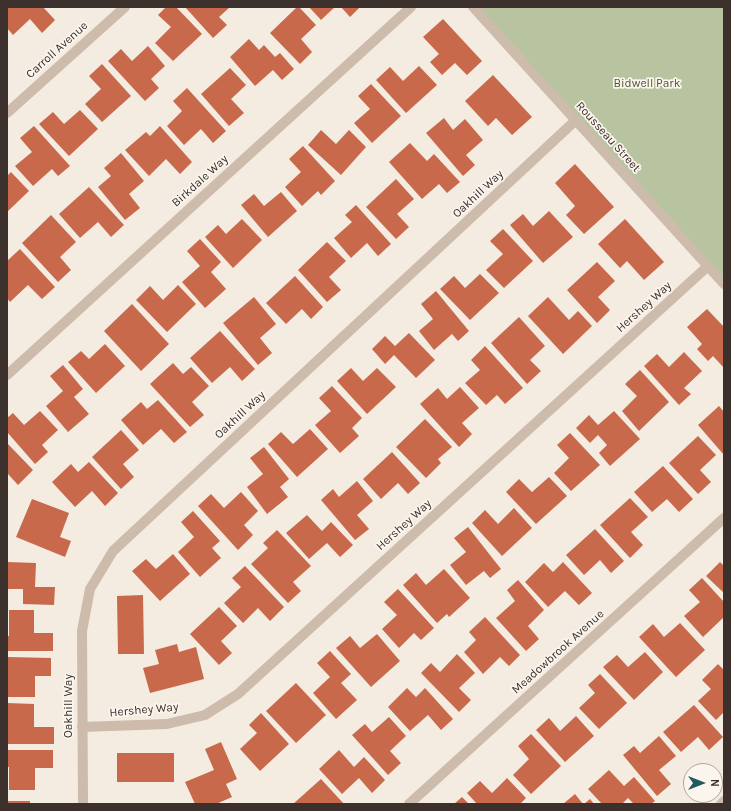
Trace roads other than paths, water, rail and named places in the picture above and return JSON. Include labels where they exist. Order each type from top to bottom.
[{"type":"street","name":"Carroll Avenue","points":[[7,113],[124,7]]},
{"type":"street","name":"Birkdale Way","points":[[7,374],[410,7]]},
{"type":"street","name":"Rousseau Street","points":[[473,7],[724,284]]},
{"type":"street","name":"Oakhill Way","points":[[83,804],[82,630],[90,589],[113,551],[576,120]]},
{"type":"street","name":"Hershey Way","points":[[82,727],[167,724],[205,715],[238,694],[708,266]]},
{"type":"street","name":"Meadowbrook Avenue","points":[[409,804],[724,518]]},
{"type":"street","points":[[721,804],[724,801]]},
{"type":"park label","name":"Bidwell Park","points":[[647,84]]}]
